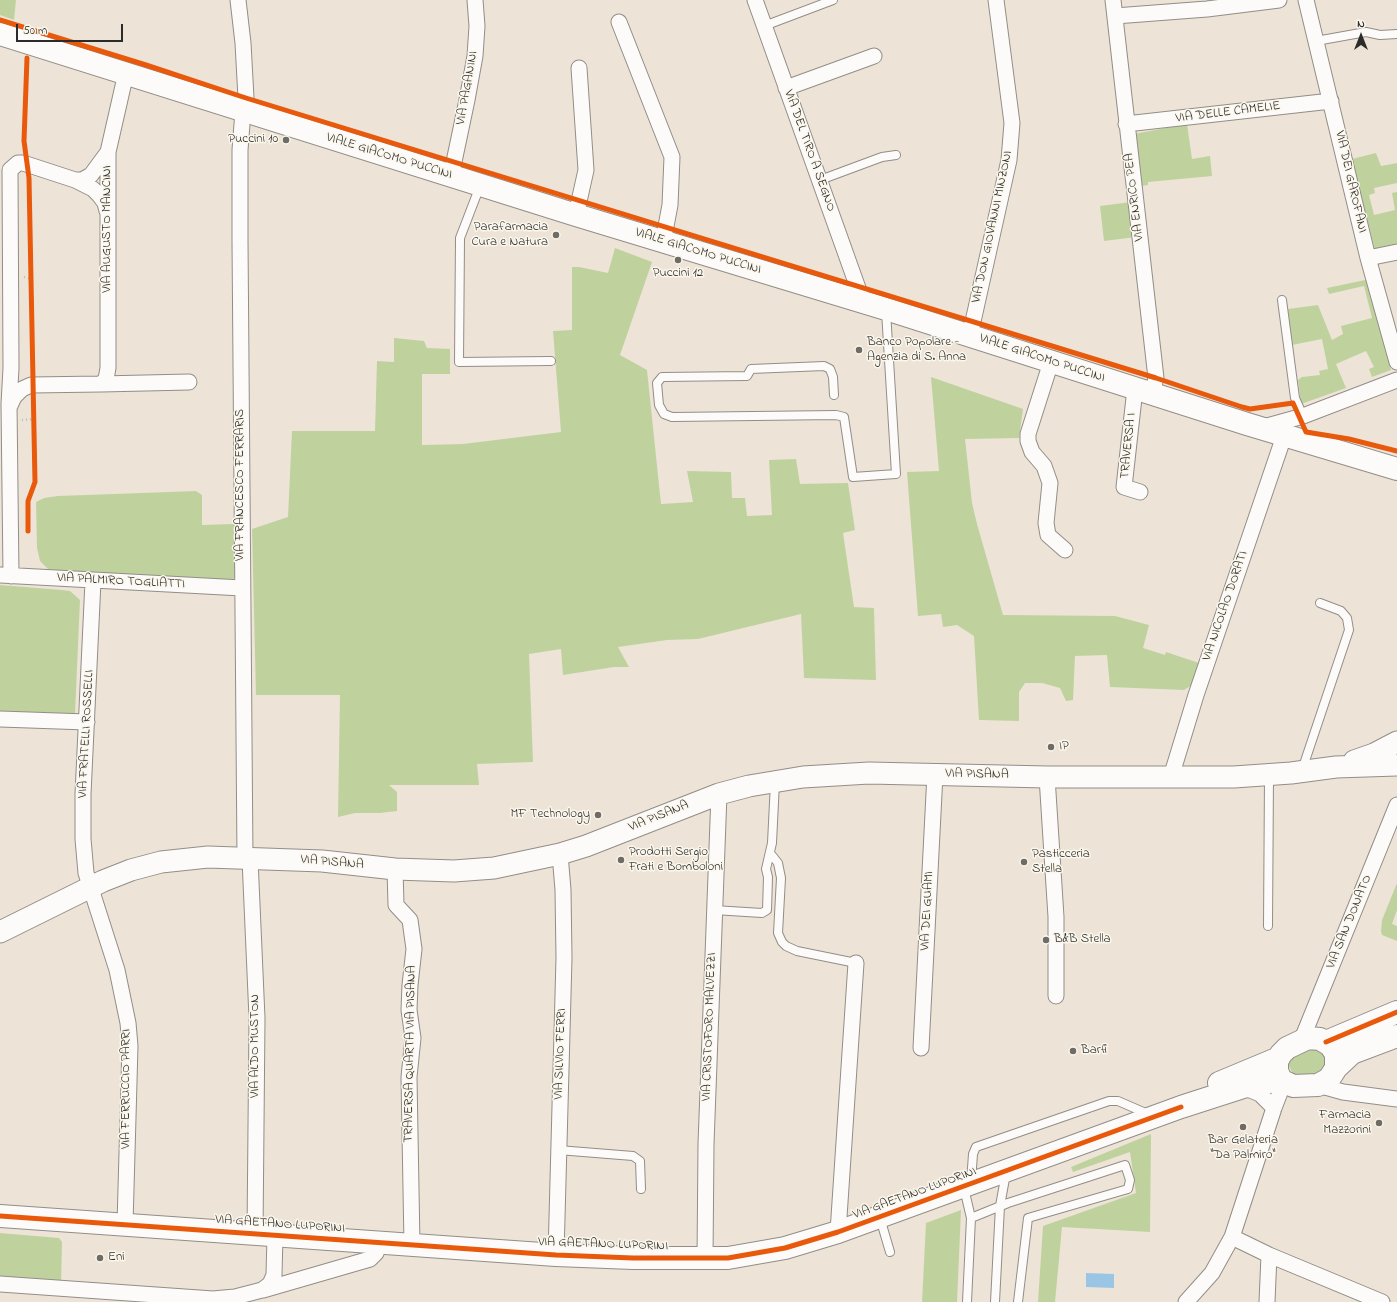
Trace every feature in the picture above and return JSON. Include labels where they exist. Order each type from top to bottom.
[{"type":"main road","name":"VIALE GIACOMO PUCCINI","points":[[0,34],[450,176],[970,335],[1143,392],[1284,436],[1397,469]]},
{"type":"main road","name":"VIA PISANA","points":[[1336,767],[1374,754],[1397,742]]},
{"type":"main road","name":"VIA PISANA","points":[[0,932],[92,887],[131,870],[161,862],[187,858],[248,859],[322,861],[394,869],[474,870],[560,854],[586,846],[719,794],[775,782],[842,774],[1171,778],[1268,775],[1336,767],[1397,765]]},
{"type":"main road","points":[[1326,1042],[1397,1012]]},
{"type":"main road","points":[[1318,1085],[1329,1079],[1336,1068],[1352,1053],[1397,1036]]},
{"type":"main road","points":[[1302,1039],[1314,1038],[1326,1042],[1336,1054],[1336,1068]]},
{"type":"main road","name":"VIA GAETANO LUPORINI","points":[[1181,1107],[1229,1078],[1279,1058],[1287,1048],[1302,1039]]},
{"type":"main road","points":[[1279,1058],[1277,1067],[1282,1081]]},
{"type":"main road","name":"VIA GAETANO LUPORINI","points":[[0,1216],[556,1255],[705,1259],[755,1255],[838,1232],[880,1218],[1181,1107],[1243,1087],[1282,1081],[1296,1087],[1318,1085]]},
{"type":"street","name":"VIA FRANCESCO FERRARIS","points":[[238,0],[243,43],[246,98],[243,111],[240,188],[242,588],[248,859]]},
{"type":"street","name":"VIA PAGANINI","points":[[450,176],[475,56],[477,26],[476,0]]},
{"type":"street","name":"VIA DEL TIRO A SEGNO","points":[[755,0],[863,302]]},
{"type":"street","name":"VIA DON GIOVANNI MINZONI","points":[[970,335],[1009,160],[1012,130],[1008,87],[996,0]]},
{"type":"street","name":"VIA ENRICO PEA","points":[[1113,0],[1156,378],[1143,392]]},
{"type":"street","points":[[1115,16],[1207,4],[1279,0]]},
{"type":"street","name":"VIA DEI GAROFANI","points":[[1306,0],[1368,258],[1397,362]]},
{"type":"street","points":[[619,22],[672,157],[670,205],[663,242]]},
{"type":"street","points":[[786,88],[874,56]]},
{"type":"street","points":[[576,215],[586,170],[579,68]]},
{"type":"street","name":"VIA AUGUSTO MANCINI","points":[[101,384],[106,378],[108,368],[108,152],[126,73]]},
{"type":"street","name":"VIA DELLE CAMELIE","points":[[1126,124],[1331,101]]},
{"type":"street","points":[[75,180],[82,180],[91,175],[108,152]]},
{"type":"street","points":[[6,575],[5,465],[11,368],[5,225],[9,174],[12,166],[18,163],[23,163],[75,180],[93,189],[104,203],[109,218]]},
{"type":"street","points":[[1368,258],[1397,252]]},
{"type":"street","points":[[1051,362],[1028,434],[1028,441],[1032,452],[1044,466],[1050,483],[1046,523],[1048,535],[1065,550]]},
{"type":"street","points":[[11,368],[19,378],[31,385]]},
{"type":"street","points":[[1259,428],[1303,416],[1397,380]]},
{"type":"street","points":[[9,409],[14,397],[22,389],[31,385],[189,382]]},
{"type":"street","name":"TRAVERSA I","points":[[1140,492],[1124,487],[1143,392]]},
{"type":"street","name":"VIA NICOLAO DORATI","points":[[1171,778],[1196,695],[1284,436]]},
{"type":"street","name":"VIA PALMIRO TOGLIATTI","points":[[6,575],[93,581],[242,588]]},
{"type":"street","name":"VIA FRATELLI ROSSELLI","points":[[92,887],[86,873],[83,839],[83,794],[93,581]]},
{"type":"street","points":[[0,719],[87,722]]},
{"type":"street","name":"VIA DEI GUAMI","points":[[921,1048],[935,774]]},
{"type":"street","points":[[1048,777],[1056,917],[1056,996]]},
{"type":"street","name":"VIA CRISTOFORO MALVEZZI","points":[[705,1259],[706,1144],[719,794]]},
{"type":"street","name":"VIA SAN DONATO","points":[[1302,1039],[1397,805]]},
{"type":"street","name":"VIA SILVIO FERRI","points":[[556,1255],[564,958],[563,890],[560,854]]},
{"type":"street","name":"VIA ALDO MUSTON","points":[[248,859],[257,1018],[265,1235]]},
{"type":"street","name":"TRAVERSA QUARTA VIA PISANA","points":[[394,869],[396,905],[410,920],[414,949],[409,1010],[413,1038],[409,1077],[412,1245]]},
{"type":"street","name":"VIA FERRUCCIO PARRI","points":[[92,887],[117,970],[128,1023],[130,1046],[125,1224]]},
{"type":"street","name":"VIA GAETANO LUPORINI","points":[[838,1232],[856,963]]},
{"type":"street","points":[[1186,1302],[1212,1273],[1232,1236],[1282,1081]]},
{"type":"street","points":[[1318,1085],[1343,1092],[1397,1098]]},
{"type":"street","points":[[1243,1087],[1260,1094],[1274,1108]]},
{"type":"street","name":"VIA GAETANO LUPORINI","points":[[262,1290],[270,1284],[274,1274],[265,1235]]},
{"type":"street","points":[[1232,1236],[1269,1255],[1382,1302]]},
{"type":"street","points":[[0,1284],[189,1300],[223,1298],[262,1290],[370,1259],[376,1253],[380,1243]]},
{"type":"street","points":[[1267,1302],[1269,1255]]},
{"type":"lane","points":[[764,26],[833,0]]},
{"type":"lane","points":[[1316,41],[1366,32],[1380,35],[1397,34]]},
{"type":"lane","points":[[820,180],[882,157],[896,155]]},
{"type":"lane","points":[[480,185],[460,238],[459,362],[551,361]]},
{"type":"lane","points":[[1282,300],[1295,398],[1303,416]]},
{"type":"lane","points":[[834,395],[833,377],[830,369],[824,366],[751,369],[747,376],[662,377],[658,382],[659,405],[664,414],[672,418],[840,416],[844,418],[853,477],[896,474],[886,309]]},
{"type":"lane","points":[[1301,772],[1350,630],[1347,618],[1341,610],[1320,603]]},
{"type":"lane","points":[[1268,775],[1268,926]]},
{"type":"lane","points":[[714,910],[762,913],[768,910],[769,899],[766,869],[772,843],[775,782]]},
{"type":"lane","points":[[770,853],[778,863],[781,878],[778,934],[782,942],[786,946],[796,951],[856,963]]},
{"type":"lane","points":[[967,1302],[971,1218],[967,1187],[973,1154],[976,1147],[1109,1101],[1118,1101],[1155,1117]]},
{"type":"lane","points":[[558,1150],[633,1156],[640,1161],[641,1188]]},
{"type":"lane","points":[[971,1218],[1000,1206],[1125,1165],[1130,1180],[1128,1189],[1028,1218],[1018,1302]]},
{"type":"lane","points":[[995,1302],[1000,1206],[1007,1172]]},
{"type":"lane","points":[[880,1218],[890,1252]]},
{"type":"path","points":[[31,271],[31,286]]},
{"type":"path","points":[[34,413],[34,427]]},
{"type":"green space","points":[[0,0],[16,0],[14,20],[0,15]]},
{"type":"green space","points":[[1187,124],[1192,159],[1210,156],[1212,176],[1148,182],[1148,185],[1140,186],[1134,134]]},
{"type":"green space","points":[[1376,153],[1381,166],[1397,163],[1397,183],[1374,188],[1375,193],[1369,195],[1374,215],[1395,210],[1392,193],[1397,192],[1397,244],[1375,250],[1352,159]]},
{"type":"green space","points":[[1131,202],[1136,237],[1104,241],[1100,206]]},
{"type":"green space","points":[[615,248],[652,262],[620,355],[647,370],[661,504],[693,502],[687,471],[731,472],[732,498],[745,498],[747,516],[772,515],[769,460],[796,459],[800,484],[848,483],[855,530],[843,533],[854,607],[874,608],[876,680],[804,678],[801,614],[698,639],[667,640],[618,647],[629,667],[614,667],[563,675],[561,649],[529,654],[533,762],[477,764],[479,785],[389,785],[397,792],[397,811],[355,813],[338,817],[340,695],[256,695],[252,529],[288,517],[292,431],[375,431],[377,361],[394,362],[394,338],[424,341],[427,348],[450,349],[450,374],[422,374],[422,445],[463,444],[561,432],[553,331],[572,330],[572,267],[608,273]]},
{"type":"green space","points":[[1370,279],[1391,370],[1372,377],[1369,369],[1374,367],[1366,351],[1336,364],[1346,388],[1301,404],[1298,380],[1302,377],[1320,375],[1319,371],[1328,369],[1322,339],[1292,345],[1288,309],[1318,305],[1332,340],[1343,334],[1341,326],[1372,318],[1364,286],[1329,294],[1327,288]]},
{"type":"green space","points":[[931,377],[1023,409],[1019,438],[965,439],[972,503],[1003,615],[1115,616],[1149,625],[1143,648],[1165,655],[1166,652],[1199,663],[1192,685],[1184,690],[1110,687],[1107,655],[1075,656],[1073,700],[1066,701],[1060,688],[1042,683],[1025,683],[1019,692],[1019,721],[979,720],[974,636],[957,625],[943,627],[941,614],[918,616],[907,472],[939,471]]},
{"type":"green space","points":[[196,491],[202,495],[202,525],[234,524],[236,565],[235,577],[230,582],[74,573],[48,569],[40,561],[37,548],[36,502],[44,498],[58,496]]},
{"type":"green space","points":[[0,585],[70,591],[80,600],[75,714],[72,716],[0,713]]},
{"type":"green space","points":[[1397,883],[1397,910],[1392,924],[1397,926],[1397,941],[1382,935],[1381,931],[1382,920]]},
{"type":"green space","points":[[1309,1048],[1320,1049],[1324,1052],[1326,1062],[1324,1069],[1315,1075],[1294,1075],[1288,1065],[1289,1059]]},
{"type":"green space","points":[[1151,1134],[1150,1232],[1062,1227],[1055,1302],[1038,1302],[1043,1226],[1136,1193],[1130,1152],[1073,1172],[1071,1167]]},
{"type":"green space","points":[[961,1210],[957,1302],[922,1302],[926,1223]]},
{"type":"green space","points":[[0,1233],[59,1238],[62,1242],[61,1286],[0,1281]]},
{"type":"water","points":[[1086,1273],[1114,1274],[1114,1288],[1086,1287]]},
{"type":"cycle path","points":[[0,20],[146,65],[246,98],[1156,378],[1242,407],[1250,409],[1293,403],[1306,432],[1349,439],[1397,451]]},
{"type":"cycle path","points":[[27,58],[24,141],[29,178],[35,482],[28,501],[28,531]]},
{"type":"cycle path","points":[[1326,1042],[1397,1012]]},
{"type":"cycle path","points":[[0,1216],[556,1255],[633,1258],[728,1258],[785,1248],[838,1232],[1181,1107]]},
{"type":"place","name":"Puccini 10","points":[[286,140]]},
{"type":"place","name":"Parafarmacia Cura e Natura","points":[[556,235]]},
{"type":"place","name":"Puccini 12","points":[[678,260]]},
{"type":"place","name":"Banco Popolare - Agenzia di S. Anna","points":[[859,350]]},
{"type":"place","name":"IP","points":[[1051,747]]},
{"type":"place","name":"MF Technology","points":[[598,815]]},
{"type":"place","name":"Prodotti Sergio Frati e Bomboloni","points":[[621,860]]},
{"type":"place","name":"Pasticceria Stella","points":[[1024,862]]},
{"type":"place","name":"B&B Stella","points":[[1046,940]]},
{"type":"place","name":"Barfi","points":[[1073,1051]]},
{"type":"place","name":"Farmacia Mazzorini","points":[[1379,1123]]},
{"type":"place","name":"Bar Gelateria \"Da Palmiro\"","points":[[1243,1127]]},
{"type":"place","name":"Eni","points":[[100,1258]]}]
